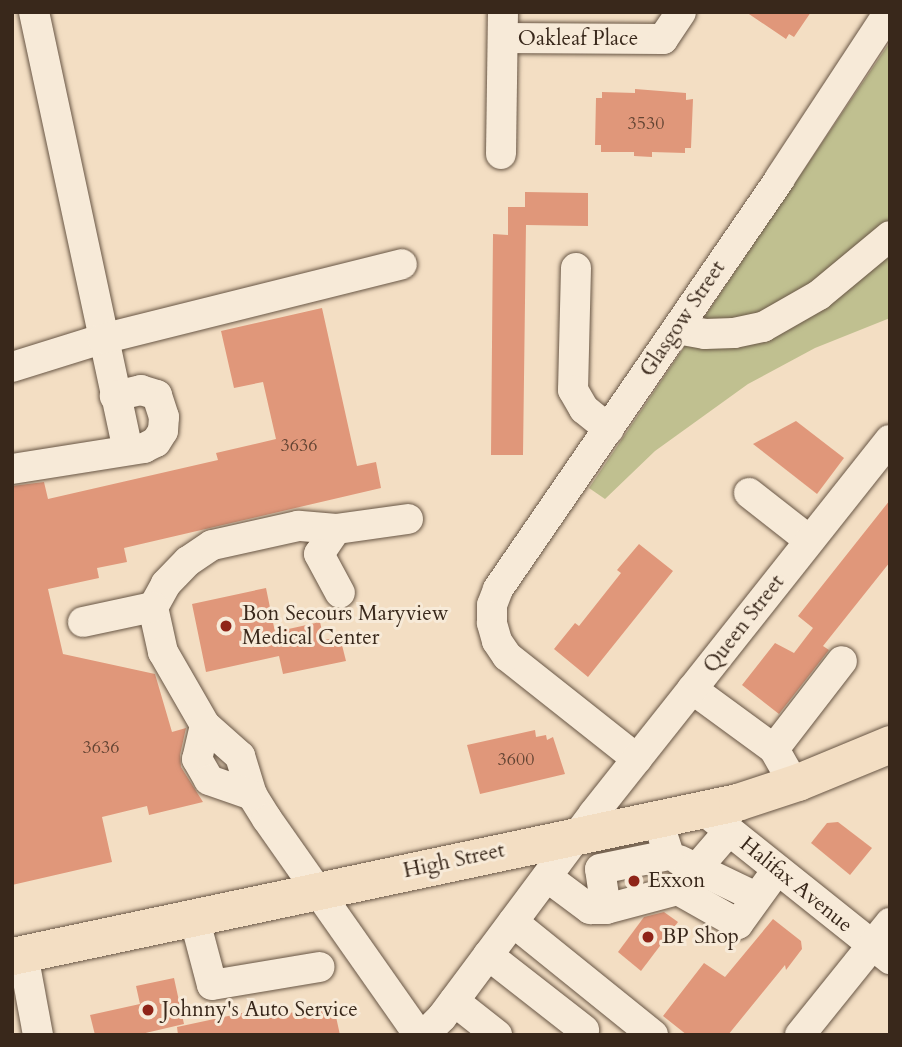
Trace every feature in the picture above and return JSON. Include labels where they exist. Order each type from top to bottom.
[{"type":"main road","name":"High Street","points":[[18,955],[588,833],[658,821],[716,820],[890,744]]},
{"type":"street","points":[[34,12],[102,339],[128,450]]},
{"type":"street","name":"Oakleaf Place","points":[[502,154],[503,25],[663,39],[681,12]]},
{"type":"street","name":"Glasgow Street","points":[[637,759],[515,664],[497,641],[492,605],[498,589],[677,329],[889,12]]},
{"type":"street","points":[[677,329],[705,334],[734,333],[762,327],[820,295],[890,236]]},
{"type":"street","points":[[12,367],[102,339],[402,264]]},
{"type":"street","points":[[576,268],[573,390],[584,409],[608,429]]},
{"type":"street","points":[[12,469],[144,449],[156,442],[163,430],[161,403],[149,391],[116,396]]},
{"type":"street","name":"Queen Street","points":[[421,1035],[454,1001],[547,877],[588,833],[637,759],[890,440]]},
{"type":"street","points":[[749,493],[809,540]]},
{"type":"street","points":[[408,519],[336,529],[298,526],[212,545],[188,561],[166,584],[153,607],[163,652],[205,725],[197,758],[209,780],[253,795],[421,1035]]},
{"type":"street","points":[[336,529],[319,554],[340,593]]},
{"type":"street","points":[[83,622],[153,607]]},
{"type":"street","points":[[774,749],[842,661]]},
{"type":"street","points":[[692,689],[774,749],[794,784]]},
{"type":"street","points":[[687,879],[716,820]]},
{"type":"street","name":"Halifax Avenue","points":[[716,820],[777,870],[884,942]]},
{"type":"street","points":[[658,821],[669,855],[687,879]]},
{"type":"street","points":[[588,833],[600,869],[606,909]]},
{"type":"street","points":[[600,869],[669,855]]},
{"type":"street","points":[[547,877],[590,909],[606,909],[687,879],[756,897],[777,870]]},
{"type":"street","points":[[194,917],[212,985],[319,967]]},
{"type":"street","points":[[513,922],[653,1035]]},
{"type":"street","points":[[800,1035],[884,942]]},
{"type":"street","points":[[18,955],[38,1035]]},
{"type":"street","points":[[488,955],[582,1032],[609,998]]},
{"type":"street","points":[[454,1001],[497,1035]]},
{"type":"green space","points":[[890,42],[890,318],[815,348],[748,384],[655,451],[605,499],[589,488]]},
{"type":"building","points":[[746,12],[811,12],[794,37],[789,34],[786,39]]},
{"type":"building","points":[[635,89],[686,93],[686,100],[693,99],[691,148],[685,148],[685,153],[652,152],[652,157],[634,156],[634,152],[601,152],[601,145],[595,145],[596,98],[602,98],[602,92],[635,93]]},
{"type":"building","points":[[525,192],[588,193],[588,226],[526,225],[523,455],[491,455],[493,234],[508,235],[508,207],[525,207]]},
{"type":"building","points":[[322,308],[357,466],[376,462],[381,488],[124,548],[127,562],[97,568],[99,578],[48,589],[63,654],[155,674],[172,732],[186,728],[180,755],[181,767],[203,802],[149,815],[147,806],[102,817],[112,862],[12,885],[12,486],[44,482],[48,499],[218,460],[216,453],[276,439],[263,382],[234,388],[221,331]]},
{"type":"building","points":[[796,421],[844,458],[817,494],[753,444]]},
{"type":"building","points":[[890,500],[890,562],[823,646],[829,650],[779,714],[742,685],[775,643],[794,653],[813,628],[798,616]]},
{"type":"building","points":[[639,544],[673,571],[588,677],[554,649],[575,623],[579,626],[621,573],[617,570]]},
{"type":"building","points":[[266,588],[275,632],[320,622],[324,640],[340,637],[346,661],[283,674],[279,656],[206,672],[192,604]]},
{"type":"building","points":[[535,730],[536,737],[546,735],[547,740],[553,737],[565,774],[480,794],[467,745]]},
{"type":"building","points":[[838,822],[872,848],[850,875],[811,843],[827,823]]},
{"type":"building","name":"BP Shop","points":[[664,912],[678,922],[641,971],[618,952],[644,917]]},
{"type":"building","points":[[773,919],[801,941],[802,949],[786,970],[785,965],[728,1035],[687,1035],[663,1016],[704,963],[725,977]]},
{"type":"building","name":"Johnny's Auto Service","points":[[174,978],[184,1024],[137,1035],[95,1035],[90,1015],[140,1004],[136,986]]},
{"type":"building","points":[[333,1003],[340,1035],[178,1035],[177,1027],[261,1009],[264,1019]]},
{"type":"place","name":"Bon Secours Maryview Medical Center","points":[[226,626]]},
{"type":"place","name":"Exxon","points":[[634,881]]},
{"type":"place","name":"BP Shop","points":[[648,937]]},
{"type":"place","name":"Johnny's Auto Service","points":[[148,1010]]}]
